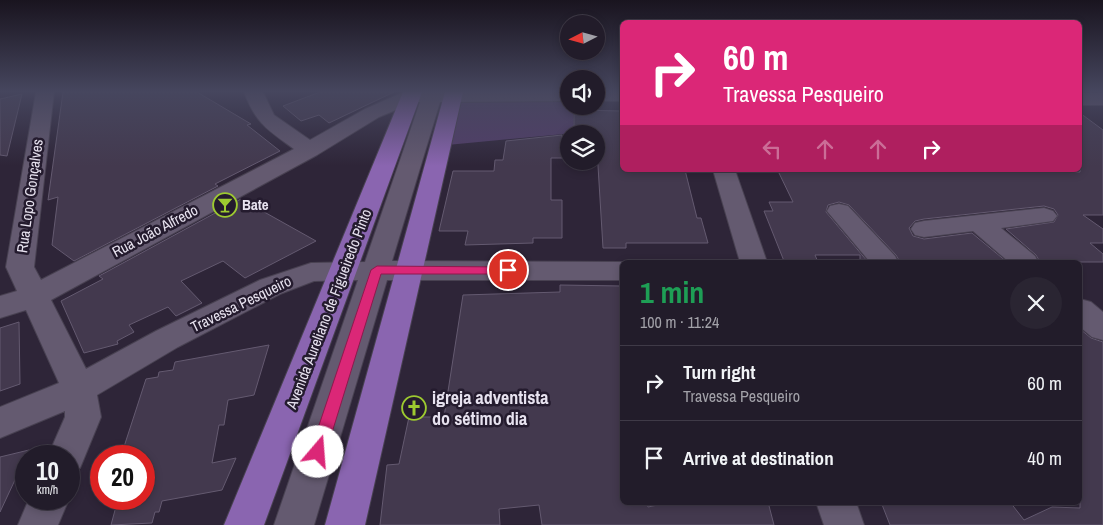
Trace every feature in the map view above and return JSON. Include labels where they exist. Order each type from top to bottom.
[{"type":"main road","points":[[345,525],[409,270],[427,116]]},
{"type":"main road","name":"Avenida Aureliano de Figueiredo Pinto","points":[[244,525],[361,270]]},
{"type":"street","name":"Rua Lopo Gonçalves","points":[[42,116],[20,268],[32,296],[79,388],[83,417],[72,445]]},
{"type":"street","points":[[265,116],[309,150]]},
{"type":"street","name":"Rua João Alfredo","points":[[0,307],[32,296],[309,150],[385,116]]},
{"type":"street","points":[[294,525],[361,270],[421,116]]},
{"type":"street","points":[[725,172],[753,260]]},
{"type":"street","points":[[840,211],[883,260]]},
{"type":"street","points":[[924,229],[1044,216]]},
{"type":"street","points":[[978,222],[1023,260]]},
{"type":"street","name":"Travessa Pesqueiro","points":[[0,423],[79,388],[270,286],[311,272],[361,270],[620,271]]},
{"type":"street","points":[[1082,312],[1103,329]]},
{"type":"street","points":[[837,505],[844,525]]},
{"type":"street","points":[[38,525],[44,510]]},
{"type":"shaded area","points":[[455,116],[573,116],[574,125],[560,125],[560,134],[447,145]]},
{"type":"building","points":[[0,116],[17,116],[7,156],[0,155]]},
{"type":"building","points":[[60,116],[238,116],[251,124],[247,125],[280,151],[215,184],[218,186],[74,261],[52,245],[58,197],[48,200]]},
{"type":"building","points":[[296,116],[314,116],[301,121]]},
{"type":"building","points":[[321,116],[343,116],[329,123]]},
{"type":"building","points":[[574,116],[620,116],[620,172],[686,172],[697,218],[701,218],[708,243],[626,243],[626,248],[603,248],[598,170],[605,170],[605,125],[574,125]]},
{"type":"building","points":[[1082,116],[1103,130],[1103,215],[1083,215],[1103,229],[1103,243],[1090,243],[1103,254],[1103,262],[1039,260],[1036,255],[1006,229],[1054,222],[1058,215],[1054,209],[1044,206],[924,219],[915,221],[909,228],[913,236],[924,239],[972,233],[1005,260],[899,260],[849,205],[839,202],[828,205],[826,212],[866,260],[860,260],[860,255],[815,255],[817,260],[784,260],[764,211],[773,211],[769,202],[793,202],[778,172],[1082,172]]},
{"type":"building","points":[[560,135],[560,158],[551,158],[551,200],[562,200],[562,238],[533,238],[533,243],[465,245],[468,231],[439,231],[453,171],[494,171],[495,160],[503,160],[506,141]]},
{"type":"building","points":[[241,199],[316,241],[245,278],[223,261],[181,281],[202,303],[176,316],[168,307],[129,325],[134,332],[117,341],[118,344],[84,353],[61,301],[103,279],[99,276]]},
{"type":"building","points":[[560,285],[620,286],[620,505],[647,505],[648,507],[658,505],[769,505],[774,525],[542,525],[539,505],[499,509],[500,525],[380,525],[387,465],[399,464],[409,417],[444,417],[463,295],[560,292]]},
{"type":"building","points":[[19,322],[20,384],[0,391],[0,328]]},
{"type":"building","points":[[1082,331],[1091,338],[1103,342],[1103,525],[890,525],[882,505],[1012,505],[1024,520],[1052,507],[1080,508],[1080,505],[1082,505]]},
{"type":"building","points":[[269,345],[254,395],[228,400],[224,425],[219,425],[212,463],[236,458],[222,490],[162,501],[159,512],[155,512],[152,523],[111,525],[115,510],[155,510],[155,445],[125,445],[146,379],[158,377],[159,372],[173,370],[175,362]]},
{"type":"building","points":[[15,453],[15,480],[0,512],[0,457]]},
{"type":"place","name":"Bate","points":[[225,205]]},
{"type":"place","name":"igreja adventista do sétimo dia","points":[[414,408]]},
{"type":"route","points":[[318,452],[377,270],[508,270]]}]
